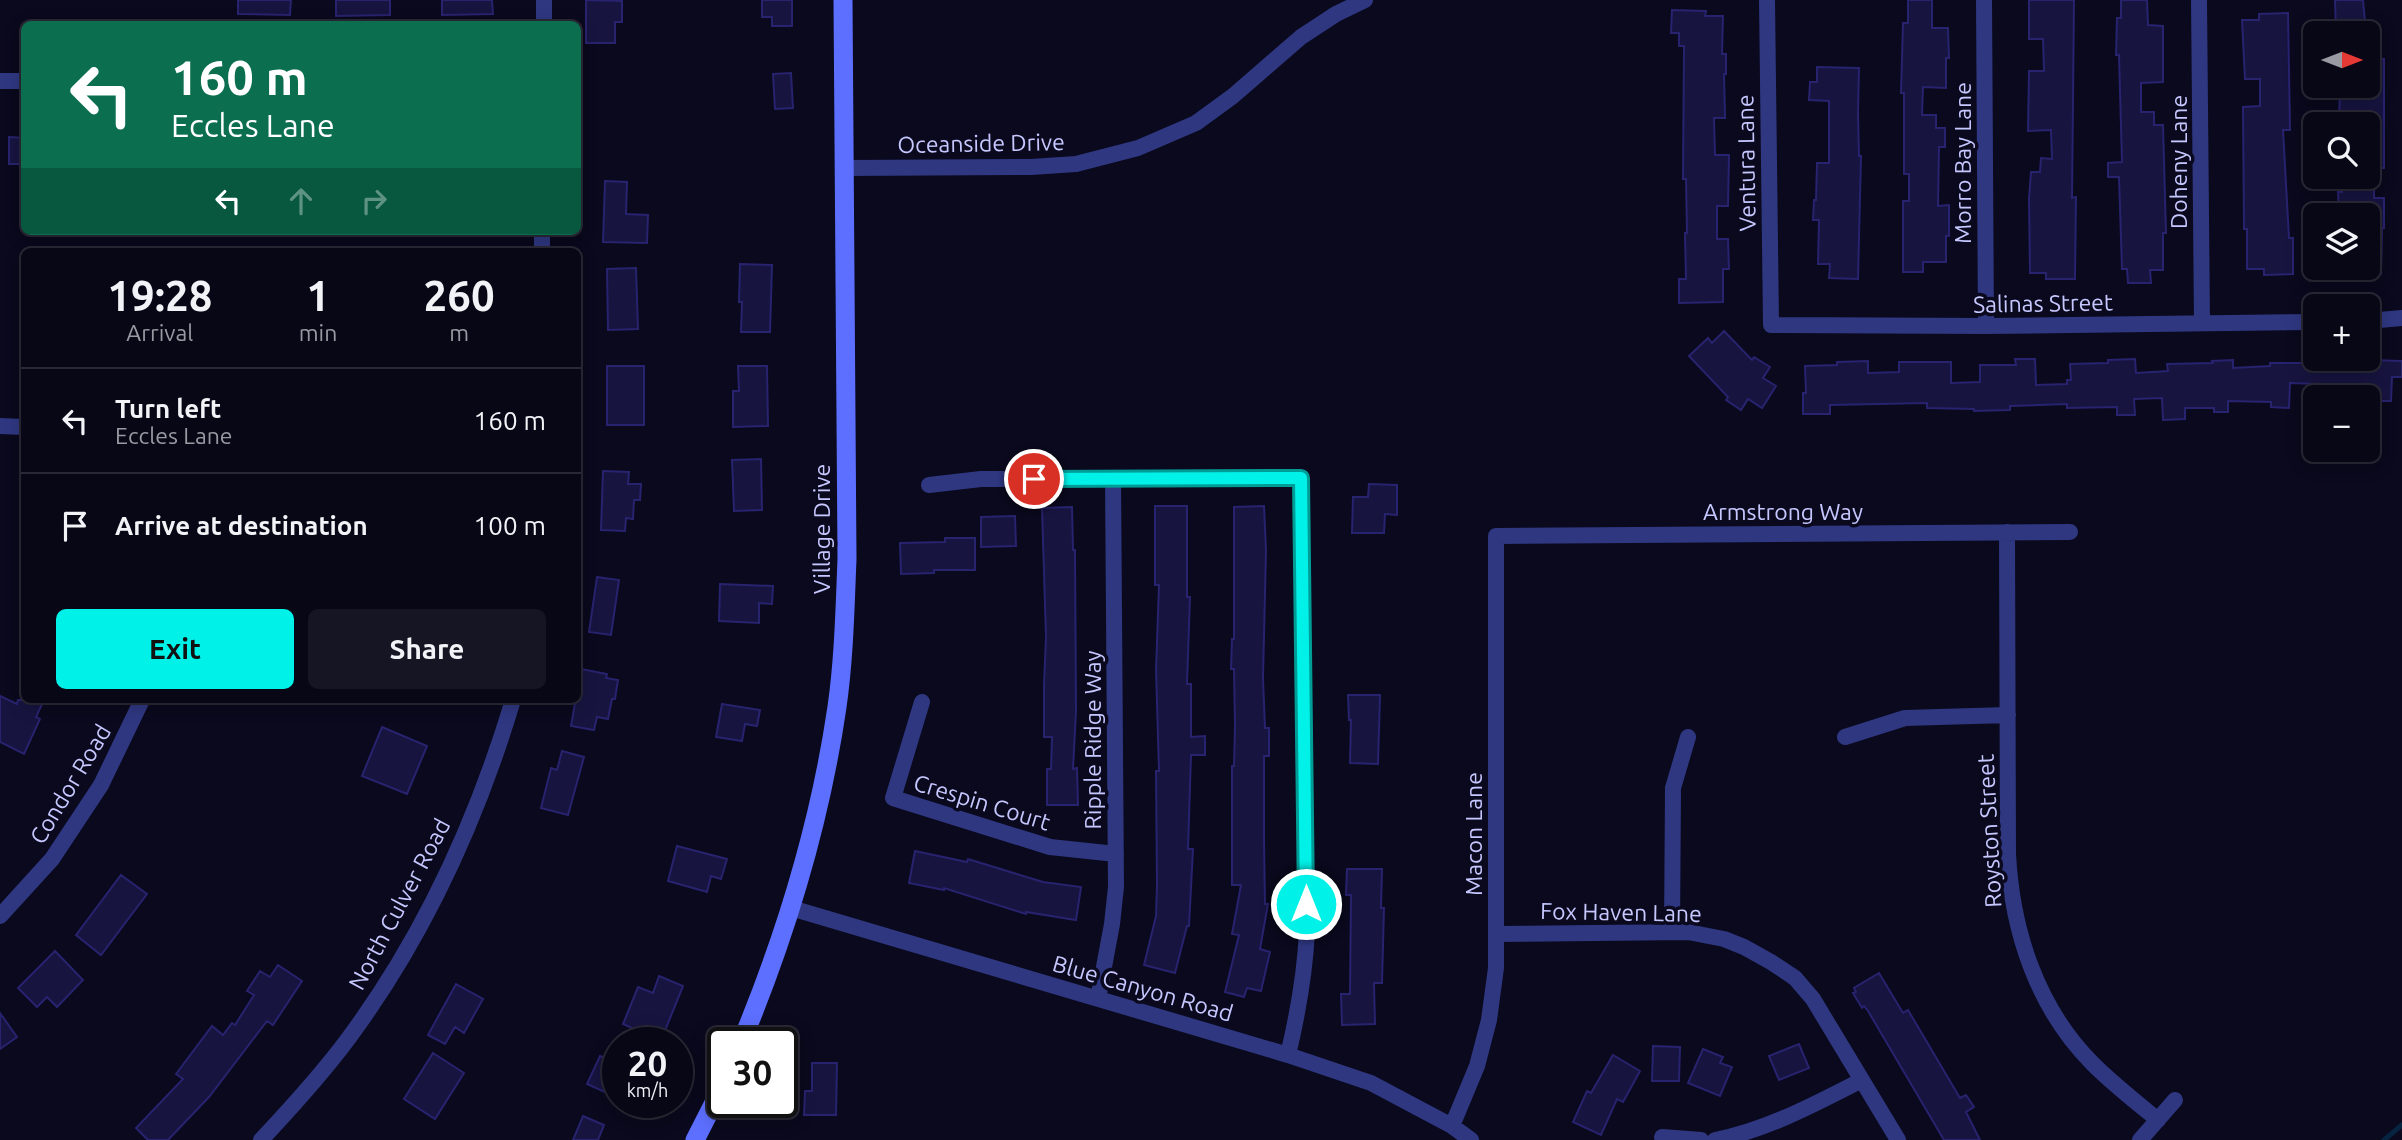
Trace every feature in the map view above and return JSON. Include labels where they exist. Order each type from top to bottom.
[{"type":"main road","name":"Village Drive","points":[[747,1027],[791,908],[823,786],[837,706],[844,638],[847,559],[843,0]]},
{"type":"main road","points":[[695,1140],[707,1116]]},
{"type":"street","points":[[544,0],[544,21]]},
{"type":"street","name":"Oceanside Drive","points":[[844,168],[1031,167],[1076,164],[1138,148],[1196,124],[1301,37],[1336,14],[1365,0]]},
{"type":"street","name":"Ventura Lane","points":[[1767,0],[1771,325]]},
{"type":"street","name":"Morro Bay Lane","points":[[1984,0],[1986,326]]},
{"type":"street","name":"Doheny Lane","points":[[2199,0],[2202,323]]},
{"type":"street","points":[[0,81],[21,81]]},
{"type":"street","points":[[2380,320],[2402,318]]},
{"type":"street","name":"Salinas Street","points":[[1771,325],[1986,326],[2303,322]]},
{"type":"street","points":[[0,426],[21,427]]},
{"type":"street","name":"Ripple Ridge Way","points":[[1098,999],[1116,887],[1113,478]]},
{"type":"street","points":[[929,485],[981,479],[1301,478],[1307,931],[1301,1002],[1288,1055]]},
{"type":"street","name":"Royston Street","points":[[2007,532],[2010,889],[2017,926],[2029,963],[2044,996],[2065,1031],[2091,1062],[2158,1120]]},
{"type":"street","name":"Armstrong Way","points":[[1496,536],[2070,532]]},
{"type":"street","name":"Macon Lane","points":[[1452,1126],[1477,1066],[1489,1020],[1496,968],[1496,536]]},
{"type":"street","name":"Crespin Court","points":[[922,702],[893,798],[1050,847],[1116,854]]},
{"type":"street","name":"Condor Road","points":[[0,916],[52,859],[101,785],[141,703]]},
{"type":"street","name":"North Culver Road","points":[[261,1140],[305,1093],[348,1039],[389,979],[438,890],[486,785],[512,703]]},
{"type":"street","points":[[1845,737],[1905,718],[2008,715]]},
{"type":"street","points":[[1672,932],[1672,788],[1688,737]]},
{"type":"street","name":"Blue Canyon Road","points":[[791,908],[1288,1055],[1371,1083],[1452,1126],[1471,1140]]},
{"type":"street","name":"Fox Haven Lane","points":[[1496,934],[1688,932],[1724,939],[1771,962],[1795,978],[1813,999],[1898,1140]]},
{"type":"street","points":[[1715,1140],[1732,1137],[1801,1110],[1862,1080]]},
{"type":"street","points":[[2140,1140],[2175,1100]]},
{"type":"street","points":[[1662,1137],[1700,1140]]},
{"type":"building","points":[[238,0],[291,0],[290,15],[238,14]]},
{"type":"building","points":[[336,0],[390,0],[390,15],[336,16]]},
{"type":"building","points":[[442,0],[492,0],[493,14],[442,15]]},
{"type":"building","points":[[586,0],[622,1],[622,22],[615,22],[615,43],[586,43]]},
{"type":"building","points":[[762,0],[792,0],[792,26],[772,26],[772,17],[762,17]]},
{"type":"building","points":[[1908,0],[1932,0],[1932,28],[1948,28],[1946,88],[1923,87],[1922,115],[1936,115],[1936,128],[1945,128],[1945,147],[1939,147],[1938,206],[1949,205],[1949,236],[1946,236],[1946,262],[1923,262],[1923,272],[1903,272],[1903,201],[1909,201],[1909,174],[1904,174],[1904,93],[1901,93],[1903,23],[1908,23]]},
{"type":"building","points":[[2029,0],[2074,0],[2072,198],[2076,197],[2075,279],[2046,279],[2046,273],[2030,273],[2031,172],[2040,172],[2041,158],[2052,159],[2051,130],[2028,131],[2029,71],[2044,71],[2043,39],[2029,39]]},
{"type":"building","points":[[2121,0],[2147,0],[2148,25],[2163,26],[2163,82],[2141,83],[2141,112],[2154,112],[2154,125],[2163,125],[2166,233],[2163,233],[2163,270],[2150,270],[2151,283],[2128,283],[2127,269],[2122,269],[2119,177],[2108,177],[2108,163],[2122,162],[2119,55],[2116,55],[2117,18],[2121,18]]},
{"type":"building","points":[[2335,0],[2363,0],[2365,21],[2336,21]]},
{"type":"building","points":[[1672,10],[1706,11],[1705,16],[1723,16],[1722,54],[1726,54],[1725,118],[1714,118],[1715,155],[1729,155],[1728,206],[1717,206],[1717,239],[1728,239],[1729,269],[1723,269],[1723,302],[1679,303],[1679,279],[1686,279],[1687,233],[1686,179],[1683,179],[1684,46],[1679,46],[1679,33],[1671,33]]},
{"type":"building","points":[[2288,13],[2290,130],[2283,130],[2289,238],[2293,238],[2293,274],[2264,275],[2264,269],[2247,269],[2243,107],[2260,106],[2260,79],[2245,79],[2242,20],[2259,20],[2259,14]]},
{"type":"building","points":[[2380,59],[2384,59],[2384,168],[2380,168],[2380,112],[2339,112],[2340,98],[2380,98]]},
{"type":"building","points":[[1817,67],[1859,68],[1861,156],[1858,279],[1829,278],[1830,264],[1818,264],[1819,220],[1813,220],[1814,200],[1817,163],[1829,163],[1829,101],[1809,100],[1810,82],[1817,82]]},
{"type":"building","points":[[791,73],[793,108],[775,109],[773,74]]},
{"type":"building","points":[[9,137],[21,138],[21,164],[9,164]]},
{"type":"building","points":[[605,181],[627,182],[626,214],[648,215],[647,243],[603,242]]},
{"type":"building","points":[[2342,189],[2374,189],[2374,198],[2384,198],[2381,274],[2380,203],[2338,203],[2338,192],[2342,192]]},
{"type":"building","points":[[740,264],[772,265],[770,332],[741,332]]},
{"type":"building","points":[[636,268],[638,329],[608,330],[607,269]]},
{"type":"building","points":[[1724,331],[1752,360],[1754,357],[1770,367],[1763,378],[1776,386],[1762,408],[1748,399],[1741,410],[1726,400],[1728,397],[1689,356],[1708,338],[1712,343]]},
{"type":"building","points":[[2015,359],[2035,359],[2036,385],[2067,384],[2067,380],[2071,380],[2070,364],[2135,359],[2136,373],[2168,371],[2167,364],[2233,360],[2233,368],[2270,366],[2270,363],[2303,363],[2303,371],[2380,371],[2380,360],[2402,361],[2402,377],[2392,377],[2391,401],[2380,401],[2380,385],[2290,383],[2289,408],[2271,407],[2271,402],[2228,401],[2228,412],[2214,412],[2214,408],[2185,408],[2185,419],[2163,420],[2162,398],[2134,399],[2135,415],[2117,415],[2117,407],[2067,408],[2067,404],[2010,406],[2010,410],[1974,411],[1927,408],[1927,403],[1830,405],[1830,414],[1803,414],[1803,393],[1806,393],[1805,366],[1868,361],[1868,373],[1899,372],[1899,362],[1951,362],[1951,383],[1980,382],[1980,365],[2016,365]]},
{"type":"building","points":[[607,366],[644,366],[644,425],[607,425]]},
{"type":"building","points":[[738,366],[767,366],[768,426],[733,427],[733,391],[739,391]]},
{"type":"building","points":[[761,459],[762,510],[734,511],[732,460]]},
{"type":"building","points":[[603,471],[629,472],[628,484],[641,484],[640,500],[634,500],[633,519],[626,518],[625,531],[601,530]]},
{"type":"building","points":[[1369,484],[1397,485],[1397,515],[1385,514],[1384,533],[1352,533],[1353,497],[1368,497]]},
{"type":"building","points":[[1155,506],[1187,506],[1187,597],[1190,597],[1187,684],[1191,684],[1191,737],[1205,736],[1205,755],[1191,755],[1188,849],[1193,849],[1189,926],[1175,973],[1144,965],[1156,916],[1157,884],[1156,771],[1159,771],[1156,670],[1159,585],[1155,585]]},
{"type":"building","points":[[1264,506],[1266,550],[1263,679],[1265,728],[1269,728],[1269,756],[1264,756],[1264,840],[1265,904],[1268,904],[1260,949],[1270,952],[1261,991],[1247,988],[1244,997],[1225,992],[1239,935],[1232,934],[1241,885],[1232,885],[1232,766],[1235,727],[1234,669],[1231,669],[1234,639],[1234,507]]},
{"type":"building","points":[[1072,507],[1075,550],[1076,711],[1073,769],[1077,768],[1078,805],[1047,805],[1047,769],[1051,769],[1052,737],[1044,737],[1046,637],[1042,508]]},
{"type":"building","points":[[1015,516],[1016,546],[981,547],[981,517]]},
{"type":"building","points":[[945,538],[975,538],[975,570],[934,570],[934,573],[901,574],[900,543],[945,542]]},
{"type":"building","points":[[597,577],[619,580],[611,635],[589,632]]},
{"type":"building","points":[[720,584],[773,586],[772,604],[759,603],[759,623],[719,621]]},
{"type":"building","points":[[581,669],[607,674],[606,678],[618,680],[608,719],[597,717],[594,730],[571,726],[575,703],[581,703]]},
{"type":"building","points":[[1348,695],[1380,695],[1378,764],[1350,763],[1351,720]]},
{"type":"building","points":[[0,696],[17,704],[18,700],[21,700],[21,703],[43,703],[36,717],[40,719],[24,754],[0,742]]},
{"type":"building","points":[[722,704],[760,710],[757,726],[745,724],[742,741],[716,737]]},
{"type":"building","points":[[382,727],[427,746],[407,794],[362,776]]},
{"type":"building","points":[[562,751],[584,757],[568,815],[541,808],[551,768],[557,770]]},
{"type":"building","points":[[677,846],[727,859],[721,879],[711,876],[707,892],[668,881]]},
{"type":"building","points":[[915,851],[967,862],[968,859],[1043,882],[1081,887],[1076,920],[1026,914],[944,888],[909,883]]},
{"type":"building","points":[[1347,869],[1382,869],[1382,983],[1374,983],[1375,1024],[1342,1025],[1341,994],[1350,994],[1351,895],[1346,895]]},
{"type":"building","points":[[121,875],[147,894],[101,955],[76,935]]},
{"type":"building","points":[[55,951],[83,980],[57,1007],[47,997],[37,1007],[18,988]]},
{"type":"building","points":[[278,965],[302,981],[273,1025],[267,1021],[209,1097],[168,1140],[148,1140],[136,1128],[183,1079],[176,1074],[212,1026],[223,1035],[232,1023],[235,1025],[254,995],[247,991],[260,971],[270,977]]},
{"type":"building","points":[[1879,973],[1903,1013],[1908,1010],[1960,1098],[1966,1095],[1974,1107],[1966,1112],[1980,1140],[1944,1140],[1868,1011],[1864,1006],[1862,1008],[1853,993],[1856,992],[1854,988]]},
{"type":"building","points":[[659,976],[683,986],[666,1027],[630,1027],[623,1024],[638,987],[653,993]]},
{"type":"building","points":[[456,984],[483,999],[464,1033],[455,1027],[445,1044],[428,1035]]},
{"type":"building","points":[[0,1013],[17,1037],[0,1049]]},
{"type":"building","points":[[1799,1044],[1809,1068],[1779,1080],[1769,1056]]},
{"type":"building","points":[[1653,1046],[1680,1047],[1679,1081],[1652,1081]]},
{"type":"building","points":[[1703,1049],[1723,1057],[1720,1063],[1732,1067],[1720,1096],[1688,1083]]},
{"type":"building","points":[[433,1053],[464,1073],[435,1119],[404,1099]]},
{"type":"building","points":[[1613,1055],[1640,1071],[1623,1102],[1617,1099],[1601,1135],[1573,1122],[1587,1091],[1591,1093]]},
{"type":"building","points":[[600,1056],[602,1057],[602,1091],[587,1084]]},
{"type":"building","points":[[812,1063],[837,1063],[836,1115],[804,1115],[805,1091],[812,1091]]},
{"type":"building","points":[[583,1116],[604,1125],[598,1140],[573,1140]]},
{"type":"waterway","points":[[2384,1140],[2402,1125]]},
{"type":"route","points":[[1034,479],[1301,478],[1306,904]]}]
